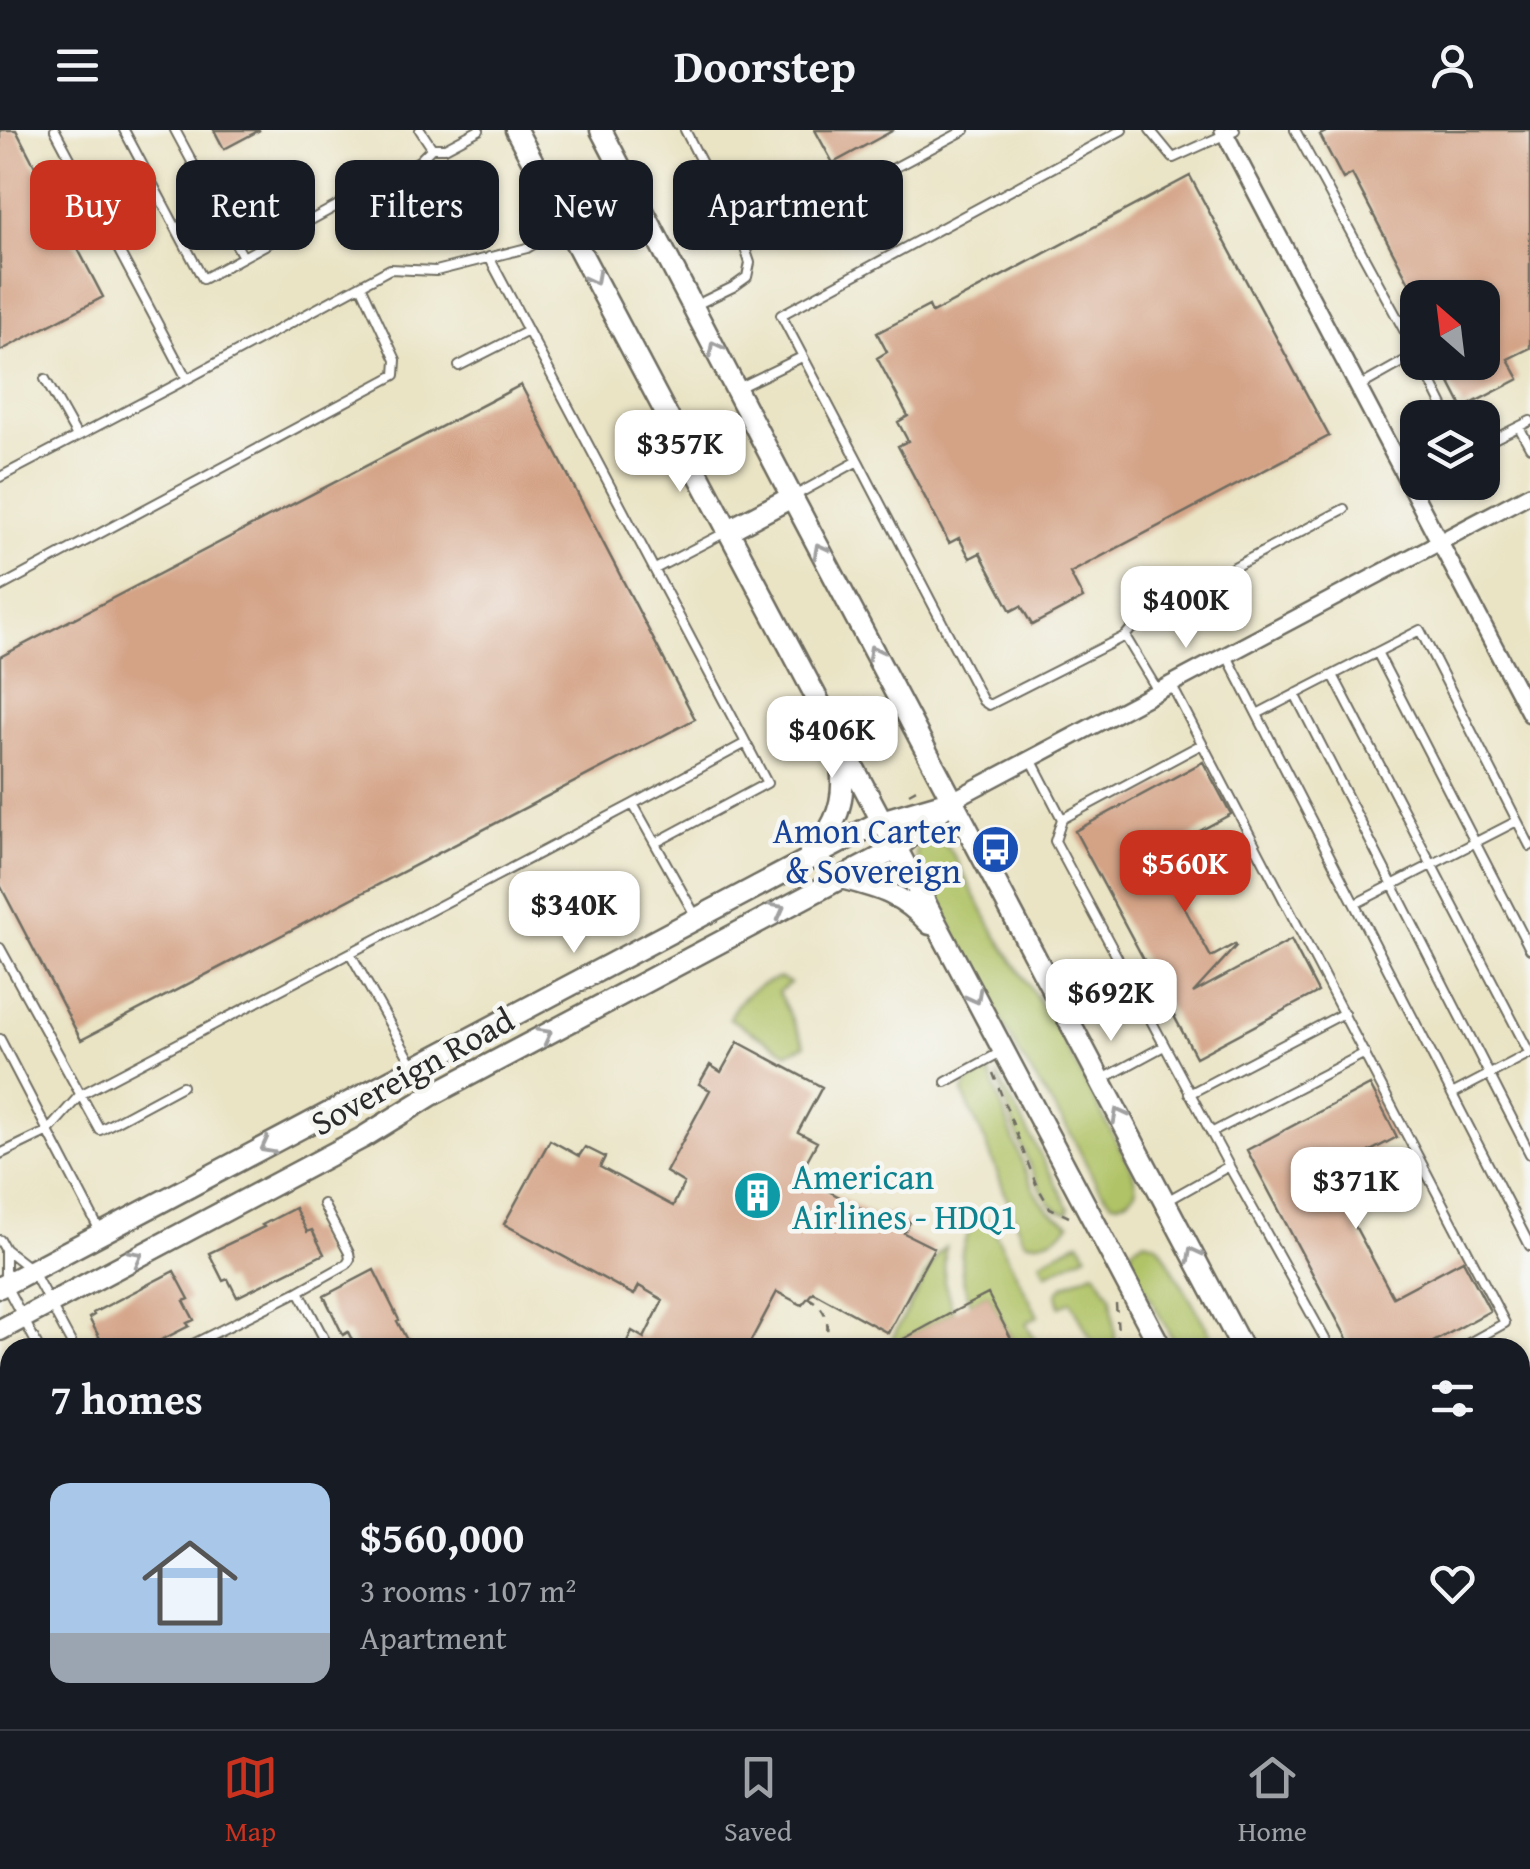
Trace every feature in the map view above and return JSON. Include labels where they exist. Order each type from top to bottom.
[{"type":"street","points":[[516,130],[532,160]]},
{"type":"street","points":[[600,130],[616,160]]},
{"type":"street","points":[[1228,132],[1530,714]]},
{"type":"street","points":[[653,230],[1237,1338]]},
{"type":"street","points":[[580,250],[1156,1338]]},
{"type":"street","name":"Sovereign Road","points":[[3,1285],[882,822],[953,800],[1530,494]]},
{"type":"street","points":[[727,531],[792,497]]},
{"type":"street","points":[[756,888],[806,856],[825,838],[838,815],[843,794],[842,768],[833,731]]},
{"type":"street","name":"Sovereign Road","points":[[0,1330],[896,849],[953,800]]},
{"type":"street","points":[[841,878],[896,894],[944,938]]},
{"type":"lane","points":[[55,130],[187,379]]},
{"type":"lane","points":[[124,130],[203,278],[419,161],[432,148],[445,148],[479,130]]},
{"type":"lane","points":[[175,130],[243,256]]},
{"type":"lane","points":[[420,130],[432,148]]},
{"type":"lane","points":[[685,130],[700,160]]},
{"type":"lane","points":[[903,163],[964,130]]},
{"type":"lane","points":[[1122,130],[781,315],[983,700],[989,705],[1126,636],[1143,614],[1344,509]]},
{"type":"lane","points":[[1150,130],[1174,158],[1228,132]]},
{"type":"lane","points":[[1295,130],[1400,324]]},
{"type":"lane","points":[[0,476],[390,269],[436,271],[519,250]]},
{"type":"lane","points":[[693,306],[747,276],[750,263],[746,250]]},
{"type":"lane","points":[[489,258],[767,783],[654,843]]},
{"type":"lane","points":[[0,587],[395,376],[396,360],[361,285]]},
{"type":"lane","points":[[459,366],[528,331]]},
{"type":"lane","points":[[736,389],[802,357]]},
{"type":"lane","points":[[1358,387],[1400,364]]},
{"type":"lane","points":[[45,380],[76,436]]},
{"type":"lane","points":[[1500,436],[1530,421]]},
{"type":"lane","points":[[1520,427],[1530,446]]},
{"type":"lane","points":[[792,497],[858,462]]},
{"type":"lane","points":[[654,569],[727,531]]},
{"type":"lane","points":[[1257,714],[1420,630],[1530,846]]},
{"type":"lane","points":[[1126,636],[1202,744],[1505,1322],[1477,1338]]},
{"type":"lane","points":[[1378,652],[1530,949]]},
{"type":"lane","points":[[1226,654],[1530,1246]]},
{"type":"lane","points":[[1333,674],[1530,1054],[1452,1094]]},
{"type":"lane","points":[[1296,694],[1530,1154]]},
{"type":"lane","points":[[0,1154],[48,1132],[80,1094],[746,743]]},
{"type":"lane","points":[[1202,744],[1062,819],[1055,840],[1324,1338]]},
{"type":"lane","points":[[1030,759],[1062,819]]},
{"type":"lane","points":[[632,804],[698,919]]},
{"type":"lane","points":[[1354,904],[1517,821]]},
{"type":"lane","points":[[0,948],[100,1130],[182,1086]]},
{"type":"lane","points":[[350,952],[415,1069]]},
{"type":"lane","points":[[1189,1094],[1344,1012]]},
{"type":"lane","points":[[0,1039],[102,1234]]},
{"type":"lane","points":[[1101,1080],[1164,1046]]},
{"type":"lane","points":[[946,1082],[1003,1050]]},
{"type":"lane","points":[[1211,1134],[1365,1053]]},
{"type":"lane","points":[[1165,1202],[1228,1166]]},
{"type":"lane","points":[[205,1338],[347,1264],[350,1259],[323,1204]]},
{"type":"lane","points":[[0,1240],[4,1250],[3,1285],[34,1338]]},
{"type":"lane","points":[[4,1250],[32,1270],[69,1338]]},
{"type":"lane","points":[[299,1291],[320,1338]]},
{"type":"path","points":[[992,1073],[1036,1184],[1050,1208],[1070,1218]]},
{"type":"path","points":[[808,1298],[819,1304],[828,1324],[826,1338]]},
{"type":"path","points":[[1115,1298],[1119,1338]]},
{"type":"green space","points":[[928,841],[944,844],[953,854],[996,935],[1053,1023],[1133,1172],[1136,1189],[1127,1200],[1112,1202],[1097,1185],[1072,1136],[1020,1055],[918,867],[916,851]]},
{"type":"green space","points":[[780,978],[790,983],[778,992],[805,1045],[788,1053],[729,1018],[750,992]]},
{"type":"green space","points":[[989,1072],[1032,1185],[1050,1211],[1070,1224],[1046,1241],[1027,1242],[1022,1238],[964,1096],[969,1081]]},
{"type":"green space","points":[[997,1074],[1069,1208],[1068,1213],[1054,1207],[1038,1183]]},
{"type":"green space","points":[[976,1223],[990,1223],[1038,1316],[1026,1323],[1034,1338],[1011,1338],[988,1294],[971,1303],[961,1262],[965,1242]]},
{"type":"green space","points":[[1145,1240],[1160,1247],[1213,1338],[1172,1338],[1130,1261],[1132,1248]]},
{"type":"green space","points":[[1080,1241],[1087,1254],[1046,1274],[1041,1261]]},
{"type":"green space","points":[[945,1247],[944,1281],[953,1312],[905,1338],[892,1338]]},
{"type":"green space","points":[[1095,1271],[1111,1296],[1115,1338],[1090,1338],[1071,1301],[1060,1307],[1057,1294],[1063,1286]]},
{"type":"building","points":[[0,130],[16,130],[32,160],[30,250],[79,250],[103,297],[0,351]]},
{"type":"building","points":[[214,130],[260,130],[224,149]]},
{"type":"building","points":[[815,130],[894,130],[839,160],[831,160]]},
{"type":"building","points":[[1330,130],[1530,130],[1530,348],[1508,359],[1519,379],[1478,400],[1459,400],[1448,380],[1500,380],[1500,280],[1408,280],[1352,174],[1343,179],[1320,135]]},
{"type":"building","points":[[1190,176],[1329,436],[1070,573],[1083,598],[1032,625],[1021,606],[1011,611],[980,553],[970,558],[959,538],[949,543],[898,446],[908,441],[898,422],[908,416],[877,358],[887,352],[877,333],[929,306],[932,313]]},
{"type":"building","points":[[521,385],[695,719],[81,1040],[0,885],[0,657]]},
{"type":"building","points":[[1203,762],[1231,814],[1156,855],[1211,957],[1236,946],[1193,993],[1291,940],[1318,992],[1196,1057],[1075,831]]},
{"type":"building","name":"American Airlines - HDQ1","points":[[738,1042],[822,1087],[798,1132],[817,1142],[799,1175],[884,1221],[890,1211],[910,1222],[904,1233],[934,1248],[888,1333],[813,1292],[802,1305],[777,1292],[752,1338],[644,1338],[663,1300],[639,1286],[634,1295],[504,1224],[550,1140],[579,1156],[585,1147],[605,1157],[600,1167],[673,1206],[684,1183],[666,1172],[710,1090],[699,1084],[710,1065],[721,1072]]},
{"type":"building","points":[[1370,1085],[1397,1137],[1327,1174],[1393,1297],[1463,1260],[1490,1311],[1440,1338],[1347,1338],[1247,1150]]},
{"type":"building","points":[[295,1208],[324,1254],[237,1297],[228,1279],[223,1281],[209,1253]]},
{"type":"building","points":[[374,1270],[406,1338],[351,1338],[348,1332],[343,1335],[324,1296]]},
{"type":"building","points":[[174,1271],[189,1299],[184,1301],[194,1320],[165,1338],[100,1338],[89,1318]]},
{"type":"building","points":[[988,1294],[1011,1338],[905,1338]]},
{"type":"place","name":"Amon Carter & Sovereign","points":[[996,850]]},
{"type":"place","name":"American Airlines - HDQ1","points":[[757,1196]]}]
